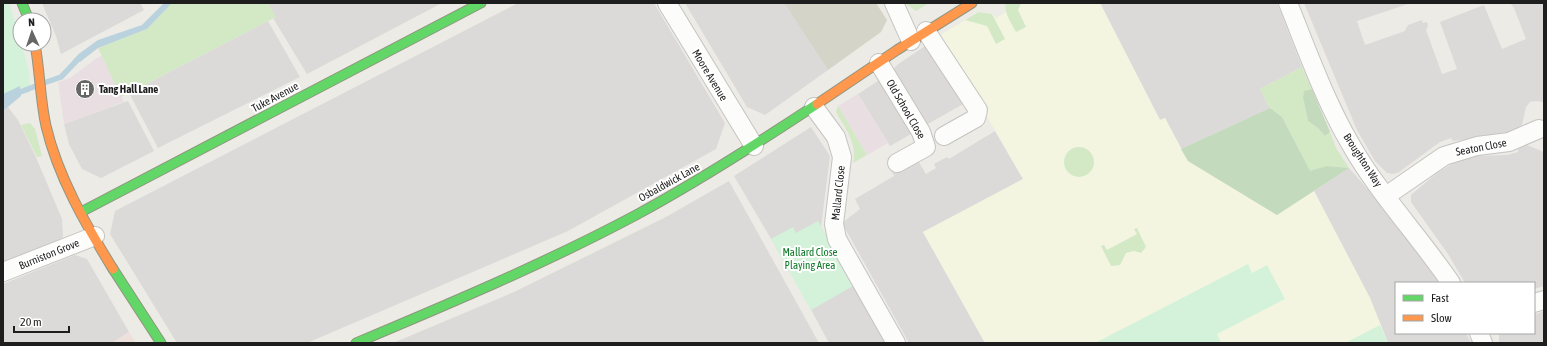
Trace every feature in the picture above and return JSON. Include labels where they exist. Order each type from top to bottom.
[{"type":"street","name":"Tuke Avenue","points":[[81,212],[481,3]]},
{"type":"street","name":"Moore Avenue","points":[[667,3],[754,146]]},
{"type":"street","points":[[894,3],[918,36],[978,110],[976,118],[944,136]]},
{"type":"street","name":"Osbaldwick Lane","points":[[356,343],[562,254],[675,194],[754,146],[918,36],[972,3]]},
{"type":"street","name":"Broughton Way","points":[[1288,3],[1324,91],[1350,144],[1386,196],[1450,282]]},
{"type":"street","points":[[36,52],[47,128],[53,149],[64,177],[81,212],[95,236],[161,343]]},
{"type":"street","name":"Old School Close","points":[[879,63],[921,132],[926,144],[926,147],[897,163]]},
{"type":"street","name":"Mallard Close","points":[[814,107],[836,137],[842,157],[834,224],[837,239],[896,343]]},
{"type":"street","name":"Seaton Close","points":[[1386,196],[1444,156],[1477,146],[1509,142],[1539,129]]},
{"type":"street","name":"Burniston Grove","points":[[3,272],[95,236]]},
{"type":"shaded area","points":[[42,3],[140,3],[144,10],[61,54],[52,27],[52,12],[46,12]]},
{"type":"shaded area","points":[[268,3],[442,3],[307,74],[273,18],[275,17]]},
{"type":"shaded area","points":[[518,3],[654,3],[725,123],[716,149],[568,231],[307,343],[177,343],[110,234],[115,211]]},
{"type":"shaded area","points":[[685,3],[784,3],[828,70],[765,115],[747,107]]},
{"type":"shaded area","points":[[784,3],[876,3],[887,20],[881,32],[828,70]]},
{"type":"shaded area","points":[[1006,3],[1100,3],[1160,120],[1165,118],[1188,161],[1277,215],[1314,191],[1370,298],[1388,343],[985,343],[923,232],[1023,179],[964,77],[937,37],[979,12],[992,14],[996,18],[1006,12]]},
{"type":"shaded area","points":[[1100,3],[1277,3],[1302,67],[1260,89],[1270,108],[1181,149],[1165,118],[1160,120]]},
{"type":"shaded area","points":[[1304,3],[1411,3],[1357,21],[1365,45],[1405,31],[1408,25],[1422,20],[1423,23],[1427,22],[1428,26],[1426,30],[1442,74],[1457,69],[1440,22],[1484,5],[1502,49],[1526,39],[1514,8],[1510,3],[1544,3],[1544,102],[1530,102],[1526,107],[1522,125],[1510,134],[1453,141],[1451,138],[1440,142],[1399,172],[1393,174],[1387,173],[1375,161],[1357,130]]},
{"type":"shaded area","points":[[268,21],[300,77],[158,148],[129,93]]},
{"type":"shaded area","points":[[928,44],[965,103],[926,125],[893,70],[897,65]]},
{"type":"shaded area","points":[[102,56],[124,102],[64,124],[58,82],[70,78]]},
{"type":"shaded area","points":[[881,79],[913,133],[890,146],[858,94]]},
{"type":"shaded area","points":[[858,94],[888,143],[867,155],[838,106]]},
{"type":"shaded area","points":[[128,101],[154,151],[101,178],[82,169],[69,144],[64,124]]},
{"type":"shaded area","points":[[8,107],[18,120],[35,155],[62,219],[63,238],[3,262],[3,111]]},
{"type":"shaded area","points":[[811,127],[830,156],[821,227],[887,343],[829,343],[794,278],[734,176]]},
{"type":"shaded area","points":[[995,131],[1023,179],[923,232],[985,343],[909,343],[842,223],[860,209],[855,199],[894,176],[891,170],[915,156],[926,174],[936,168],[934,164],[947,157],[949,159]]},
{"type":"shaded area","points":[[1527,145],[1544,152],[1544,286],[1535,289],[1535,282],[1464,282],[1448,254],[1411,202],[1411,195],[1437,173],[1457,161],[1474,156],[1507,155],[1518,152],[1518,147]]},
{"type":"shaded area","points":[[1349,168],[1385,209],[1433,271],[1438,282],[1395,282],[1395,334],[1466,334],[1471,343],[1388,343],[1370,298],[1314,191]]},
{"type":"shaded area","points":[[729,181],[819,343],[393,343],[514,292],[664,218]]},
{"type":"shaded area","points":[[75,255],[87,259],[129,332],[112,343],[3,343],[3,284]]},
{"type":"shaded area","points":[[1544,311],[1544,343],[1499,343],[1499,334],[1535,334],[1535,315]]},
{"type":"shaded area","points":[[129,332],[136,343],[112,343]]},
{"type":"green space","points":[[3,3],[9,3],[12,12],[12,52],[24,52],[29,72],[30,93],[15,94],[3,101]]},
{"type":"green space","points":[[172,3],[268,3],[276,17],[121,97],[98,48],[147,29]]},
{"type":"green space","points":[[905,3],[929,3],[916,11]]},
{"type":"green space","points":[[1006,3],[1021,3],[1018,10],[1026,27],[1016,32],[1007,14],[1005,7]]},
{"type":"green space","points":[[979,12],[992,14],[1005,39],[996,44],[987,26],[965,20]]},
{"type":"green space","points":[[1302,67],[1312,89],[1304,91],[1303,97],[1308,121],[1318,128],[1325,136],[1330,132],[1336,148],[1349,168],[1327,166],[1310,172],[1282,117],[1270,108],[1260,89]]},
{"type":"green space","points":[[1312,89],[1330,132],[1325,136],[1318,128],[1308,121],[1303,97],[1304,91]]},
{"type":"green space","points":[[838,106],[867,155],[853,163],[854,149],[850,136],[836,112]]},
{"type":"green space","points":[[1270,108],[1282,117],[1310,171],[1327,166],[1349,168],[1277,215],[1188,161],[1181,149]]},
{"type":"green space","points":[[30,123],[35,129],[42,156],[37,157],[21,125]]},
{"type":"green space","points":[[1079,147],[1090,151],[1094,162],[1090,173],[1079,177],[1068,173],[1064,162],[1068,151]]},
{"type":"green space","name":"Mallard Close Playing Area","points":[[818,221],[853,286],[811,310],[771,239],[793,227],[796,233]]},
{"type":"green space","points":[[1137,228],[1146,247],[1141,253],[1134,251],[1126,253],[1120,265],[1111,266],[1101,246],[1104,245],[1107,250],[1137,234],[1134,229]]},
{"type":"green space","points":[[1248,264],[1252,273],[1267,265],[1285,299],[1217,334],[1221,343],[1095,343]]},
{"type":"green space","points":[[1380,325],[1388,343],[1345,343]]},
{"type":"water","points":[[164,3],[172,3],[147,29],[98,48],[80,62],[73,60],[98,40],[142,25]]},
{"type":"water","points":[[20,86],[21,96],[3,111],[3,94]]},
{"type":"waterway","points":[[44,83],[61,77],[81,56]]},
{"type":"waterway","points":[[3,101],[15,94],[36,86]]},
{"type":"traffic: fast","points":[[22,3],[26,12]]},
{"type":"traffic: fast","points":[[81,212],[481,3]]},
{"type":"traffic: fast","points":[[356,343],[498,282],[602,233],[705,175],[817,104]]},
{"type":"traffic: fast","points":[[113,269],[161,343]]},
{"type":"traffic: slow","points":[[817,104],[897,50],[972,3]]},
{"type":"traffic: slow","points":[[36,52],[44,116],[51,145],[65,182],[83,218],[113,269]]},
{"type":"place","name":"Tang Hall Lane","points":[[85,89]]}]
